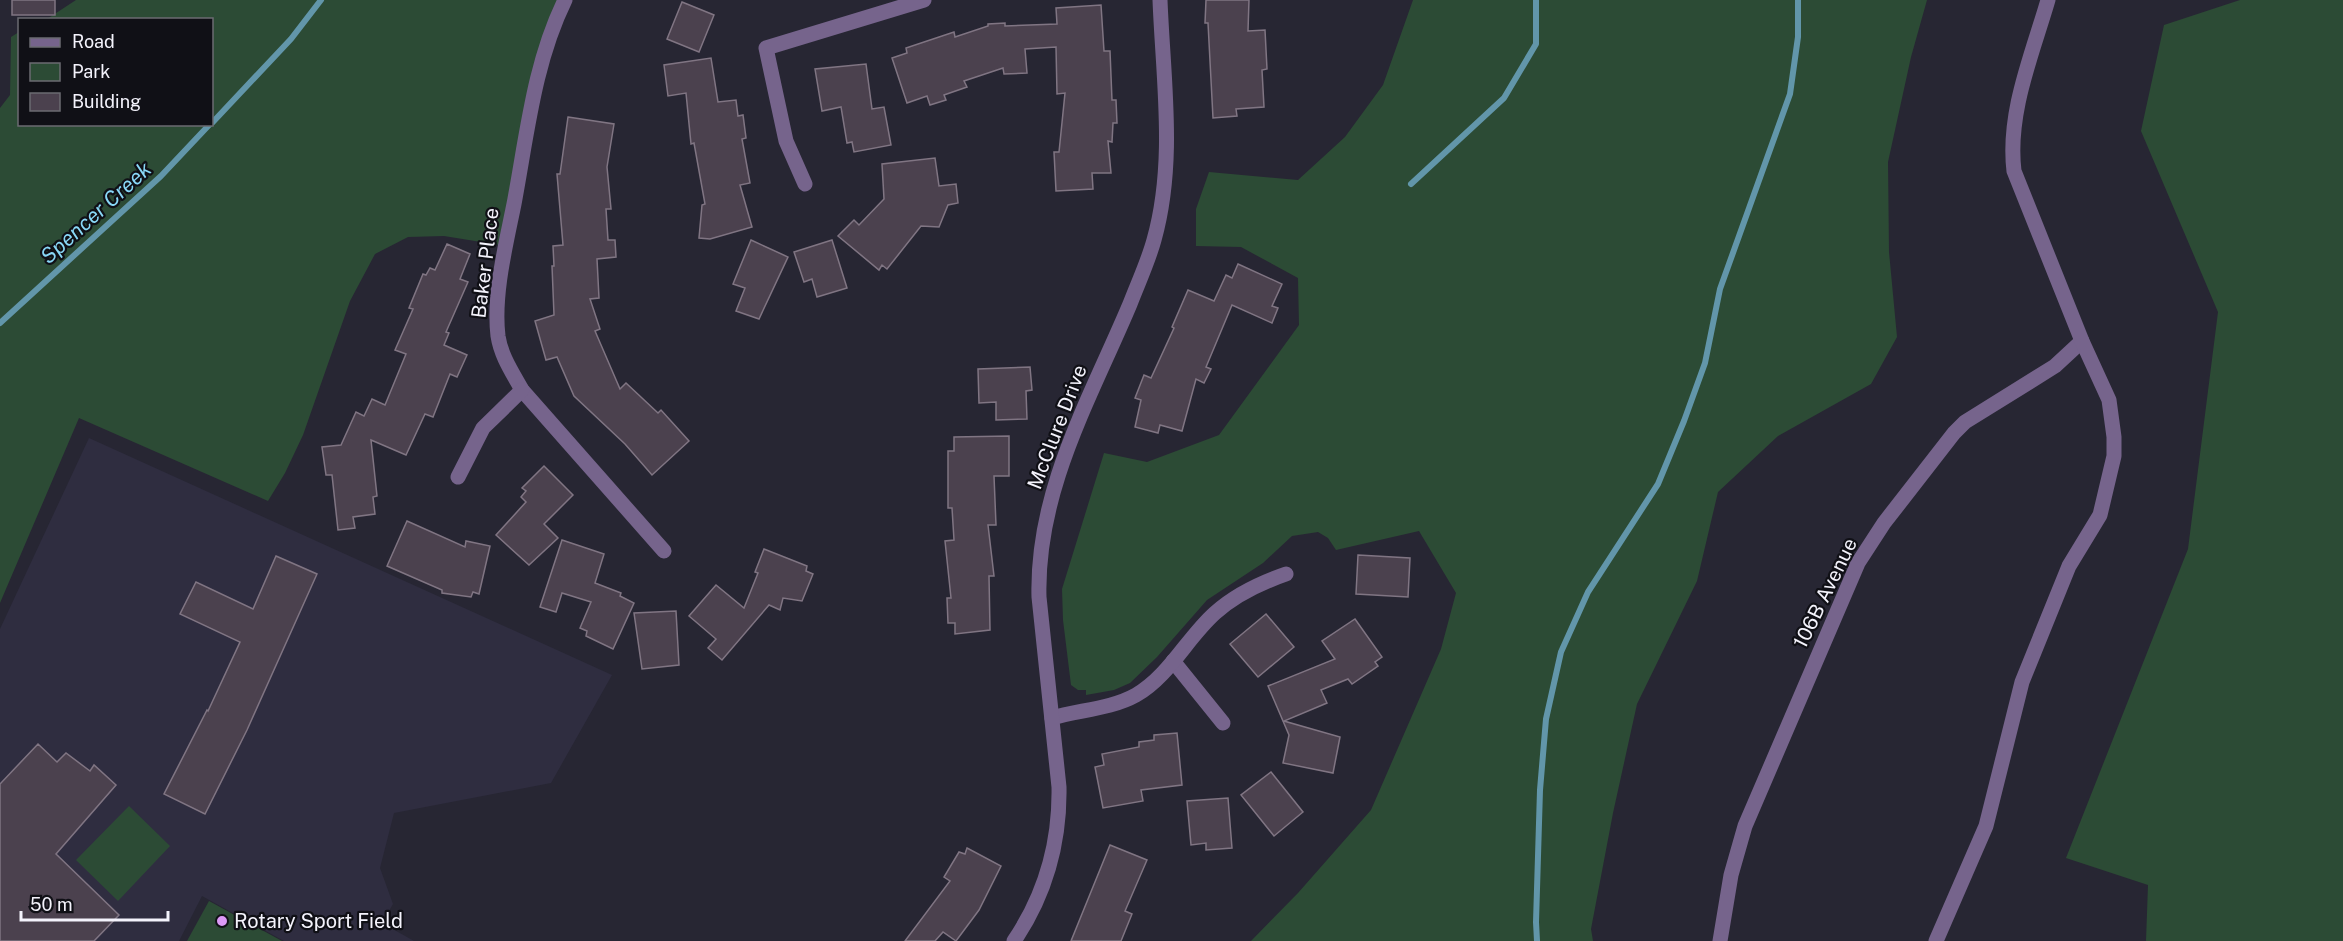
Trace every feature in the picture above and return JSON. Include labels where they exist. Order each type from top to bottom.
[{"type":"street","name":"Baker Place","points":[[565,0],[552,28],[540,67],[499,296],[498,325],[501,349],[522,390],[664,551]]},
{"type":"street","points":[[805,184],[786,141],[766,48],[924,0]]},
{"type":"street","name":"McClure Drive","points":[[1014,941],[1028,919],[1045,880],[1058,826],[1059,787],[1039,597],[1039,572],[1044,529],[1059,469],[1146,266],[1158,223],[1167,150],[1160,0]]},
{"type":"street","points":[[1936,941],[1986,826],[2022,682],[2069,566],[2095,525],[2114,456],[2109,400],[2082,340],[2014,171],[2012,158],[2014,118],[2048,0]]},
{"type":"street","name":"106B Avenue","points":[[1720,941],[1731,875],[1745,826],[1858,563],[1884,523],[1965,422],[2055,366],[2082,340]]},
{"type":"street","points":[[458,477],[483,428],[522,390]]},
{"type":"street","points":[[1052,718],[1121,702],[1137,695],[1156,681],[1214,614],[1236,597],[1259,584],[1287,574]]},
{"type":"street","points":[[1173,661],[1223,723]]},
{"type":"shaded area","points":[[89,438],[612,675],[551,783],[394,813],[380,868],[393,904],[382,923],[414,941],[284,941],[202,896],[179,941],[0,941],[0,629]]},
{"type":"green space","points":[[76,0],[565,0],[560,10],[506,246],[444,236],[408,237],[375,254],[350,301],[303,435],[285,473],[268,501],[79,418],[0,603],[0,108],[10,95],[11,37],[18,33],[18,126],[213,126],[213,18],[49,18]]},
{"type":"green space","points":[[1413,0],[1927,0],[1911,57],[1888,162],[1889,252],[1897,337],[1871,384],[1778,436],[1718,492],[1697,581],[1637,704],[1591,929],[1593,941],[1251,941],[1298,893],[1371,810],[1441,649],[1456,593],[1419,531],[1336,550],[1328,538],[1318,532],[1292,536],[1263,563],[1207,600],[1157,657],[1130,683],[1114,690],[1086,695],[1086,690],[1078,690],[1071,685],[1063,620],[1062,589],[1104,453],[1147,462],[1219,435],[1299,325],[1298,278],[1241,247],[1196,246],[1196,209],[1209,172],[1298,180],[1345,137],[1383,85]]},
{"type":"green space","points":[[2240,0],[2343,0],[2343,941],[2146,941],[2148,885],[2066,858],[2188,549],[2218,312],[2141,131],[2164,25]]},
{"type":"green space","points":[[129,806],[170,846],[118,901],[76,860]]},
{"type":"green space","name":"Rotary Sport Field","points":[[209,901],[282,941],[187,941]]},
{"type":"building","points":[[12,0],[55,0],[55,15],[12,15]]},
{"type":"building","points":[[1206,0],[1249,0],[1248,31],[1265,30],[1267,69],[1262,70],[1264,107],[1236,109],[1237,116],[1213,118],[1208,23],[1205,23]]},
{"type":"building","points":[[682,2],[714,15],[699,52],[667,39]]},
{"type":"building","points":[[1101,5],[1104,51],[1110,51],[1112,100],[1116,100],[1117,123],[1113,123],[1112,142],[1108,141],[1111,173],[1092,173],[1093,189],[1056,191],[1054,152],[1059,152],[1065,93],[1057,94],[1056,47],[1025,49],[1027,73],[1004,74],[1003,68],[964,81],[967,87],[944,95],[946,100],[930,105],[927,96],[907,103],[892,58],[907,53],[906,48],[954,32],[955,37],[988,26],[988,24],[1005,23],[1005,26],[1057,24],[1056,8]]},
{"type":"building","points":[[711,58],[718,102],[736,100],[738,116],[743,115],[746,138],[742,139],[750,183],[740,185],[752,227],[710,239],[699,238],[702,205],[705,204],[694,143],[691,144],[686,93],[668,96],[664,65]]},
{"type":"building","points":[[866,64],[872,109],[884,107],[891,145],[854,152],[852,142],[847,143],[841,107],[822,111],[815,69]]},
{"type":"building","points":[[568,117],[614,124],[607,167],[611,209],[606,209],[608,240],[615,240],[616,257],[597,259],[599,298],[590,299],[600,329],[595,331],[620,389],[626,383],[658,413],[661,410],[689,441],[652,475],[625,444],[574,396],[557,357],[546,360],[535,321],[554,315],[553,246],[563,245],[557,174],[560,174]]},
{"type":"building","points":[[935,158],[939,186],[956,184],[958,203],[948,205],[939,227],[921,226],[887,269],[882,265],[879,270],[838,236],[854,220],[859,225],[884,199],[882,164]]},
{"type":"building","points":[[751,240],[788,257],[759,319],[736,311],[745,288],[733,284]]},
{"type":"building","points":[[832,240],[847,288],[817,297],[812,279],[804,282],[794,252]]},
{"type":"building","points":[[447,244],[470,254],[460,279],[468,282],[446,332],[449,333],[444,345],[467,355],[457,377],[450,374],[433,417],[425,414],[406,455],[371,440],[377,496],[373,497],[375,514],[353,517],[355,528],[338,530],[332,475],[326,475],[322,447],[341,445],[356,412],[364,416],[372,399],[385,405],[406,354],[395,350],[413,309],[409,308],[423,274],[426,275],[430,268],[435,270]]},
{"type":"building","points":[[1238,264],[1282,284],[1272,306],[1278,308],[1272,323],[1232,305],[1206,367],[1211,369],[1204,383],[1196,379],[1182,431],[1160,425],[1158,433],[1135,427],[1141,400],[1135,398],[1144,375],[1151,378],[1174,328],[1172,327],[1188,290],[1214,301],[1226,275],[1232,278]]},
{"type":"building","points":[[1030,367],[1032,390],[1026,391],[1027,419],[996,420],[996,402],[979,403],[978,369]]},
{"type":"building","points":[[1009,436],[1009,476],[994,476],[996,525],[988,525],[994,576],[989,576],[990,630],[955,634],[955,623],[948,623],[947,598],[951,598],[945,541],[954,540],[952,508],[948,508],[948,451],[954,451],[954,437]]},
{"type":"building","points":[[544,466],[573,495],[544,524],[558,538],[529,565],[496,535],[526,502],[521,497],[526,491],[522,488]]},
{"type":"building","points":[[407,521],[465,547],[466,541],[490,546],[479,594],[473,592],[471,597],[442,593],[442,590],[387,566]]},
{"type":"building","points":[[562,540],[604,554],[595,583],[621,593],[620,596],[634,603],[613,649],[586,636],[587,631],[580,628],[591,602],[562,593],[556,612],[540,607]]},
{"type":"building","points":[[764,549],[807,566],[806,571],[813,574],[802,601],[783,598],[780,610],[769,605],[722,660],[708,648],[716,639],[689,616],[716,585],[744,608],[758,573],[755,572]]},
{"type":"building","points":[[1358,555],[1410,558],[1408,597],[1356,594]]},
{"type":"building","points":[[276,556],[317,574],[247,730],[205,814],[164,794],[208,711],[240,642],[180,614],[196,582],[253,609]]},
{"type":"building","points":[[676,611],[679,665],[642,669],[634,613]]},
{"type":"building","points":[[1266,614],[1294,647],[1258,677],[1230,644]]},
{"type":"building","points":[[1355,619],[1382,657],[1375,662],[1378,666],[1352,684],[1348,679],[1321,690],[1327,703],[1284,721],[1340,737],[1333,773],[1283,763],[1289,735],[1268,686],[1335,659],[1322,641]]},
{"type":"building","points":[[1177,733],[1182,785],[1141,790],[1143,801],[1103,808],[1095,767],[1104,765],[1102,754],[1139,747],[1139,742],[1154,740],[1154,735]]},
{"type":"building","points":[[38,744],[57,762],[66,753],[90,771],[94,765],[116,785],[56,854],[119,915],[94,941],[0,941],[0,784]]},
{"type":"building","points":[[1271,772],[1303,812],[1274,836],[1241,795]]},
{"type":"building","points":[[1228,798],[1232,848],[1206,850],[1206,843],[1191,845],[1187,801]]},
{"type":"building","points":[[1110,845],[1147,860],[1125,911],[1132,914],[1121,941],[1071,941]]},
{"type":"building","points":[[967,848],[1001,866],[979,910],[956,941],[943,932],[935,941],[905,941],[950,881],[944,877],[959,852],[965,854]]},
{"type":"waterway","name":"Spencer Creek","points":[[213,122],[291,39],[321,0]]},
{"type":"waterway","points":[[1411,184],[1504,98],[1536,44],[1536,0]]},
{"type":"waterway","points":[[1537,941],[1540,790],[1546,719],[1561,652],[1588,592],[1658,484],[1684,421],[1705,363],[1720,289],[1790,94],[1798,37],[1798,0]]},
{"type":"waterway","name":"Spencer Creek","points":[[0,323],[161,176],[208,126]]},
{"type":"place","name":"Rotary Sport Field","points":[[222,921]]}]
